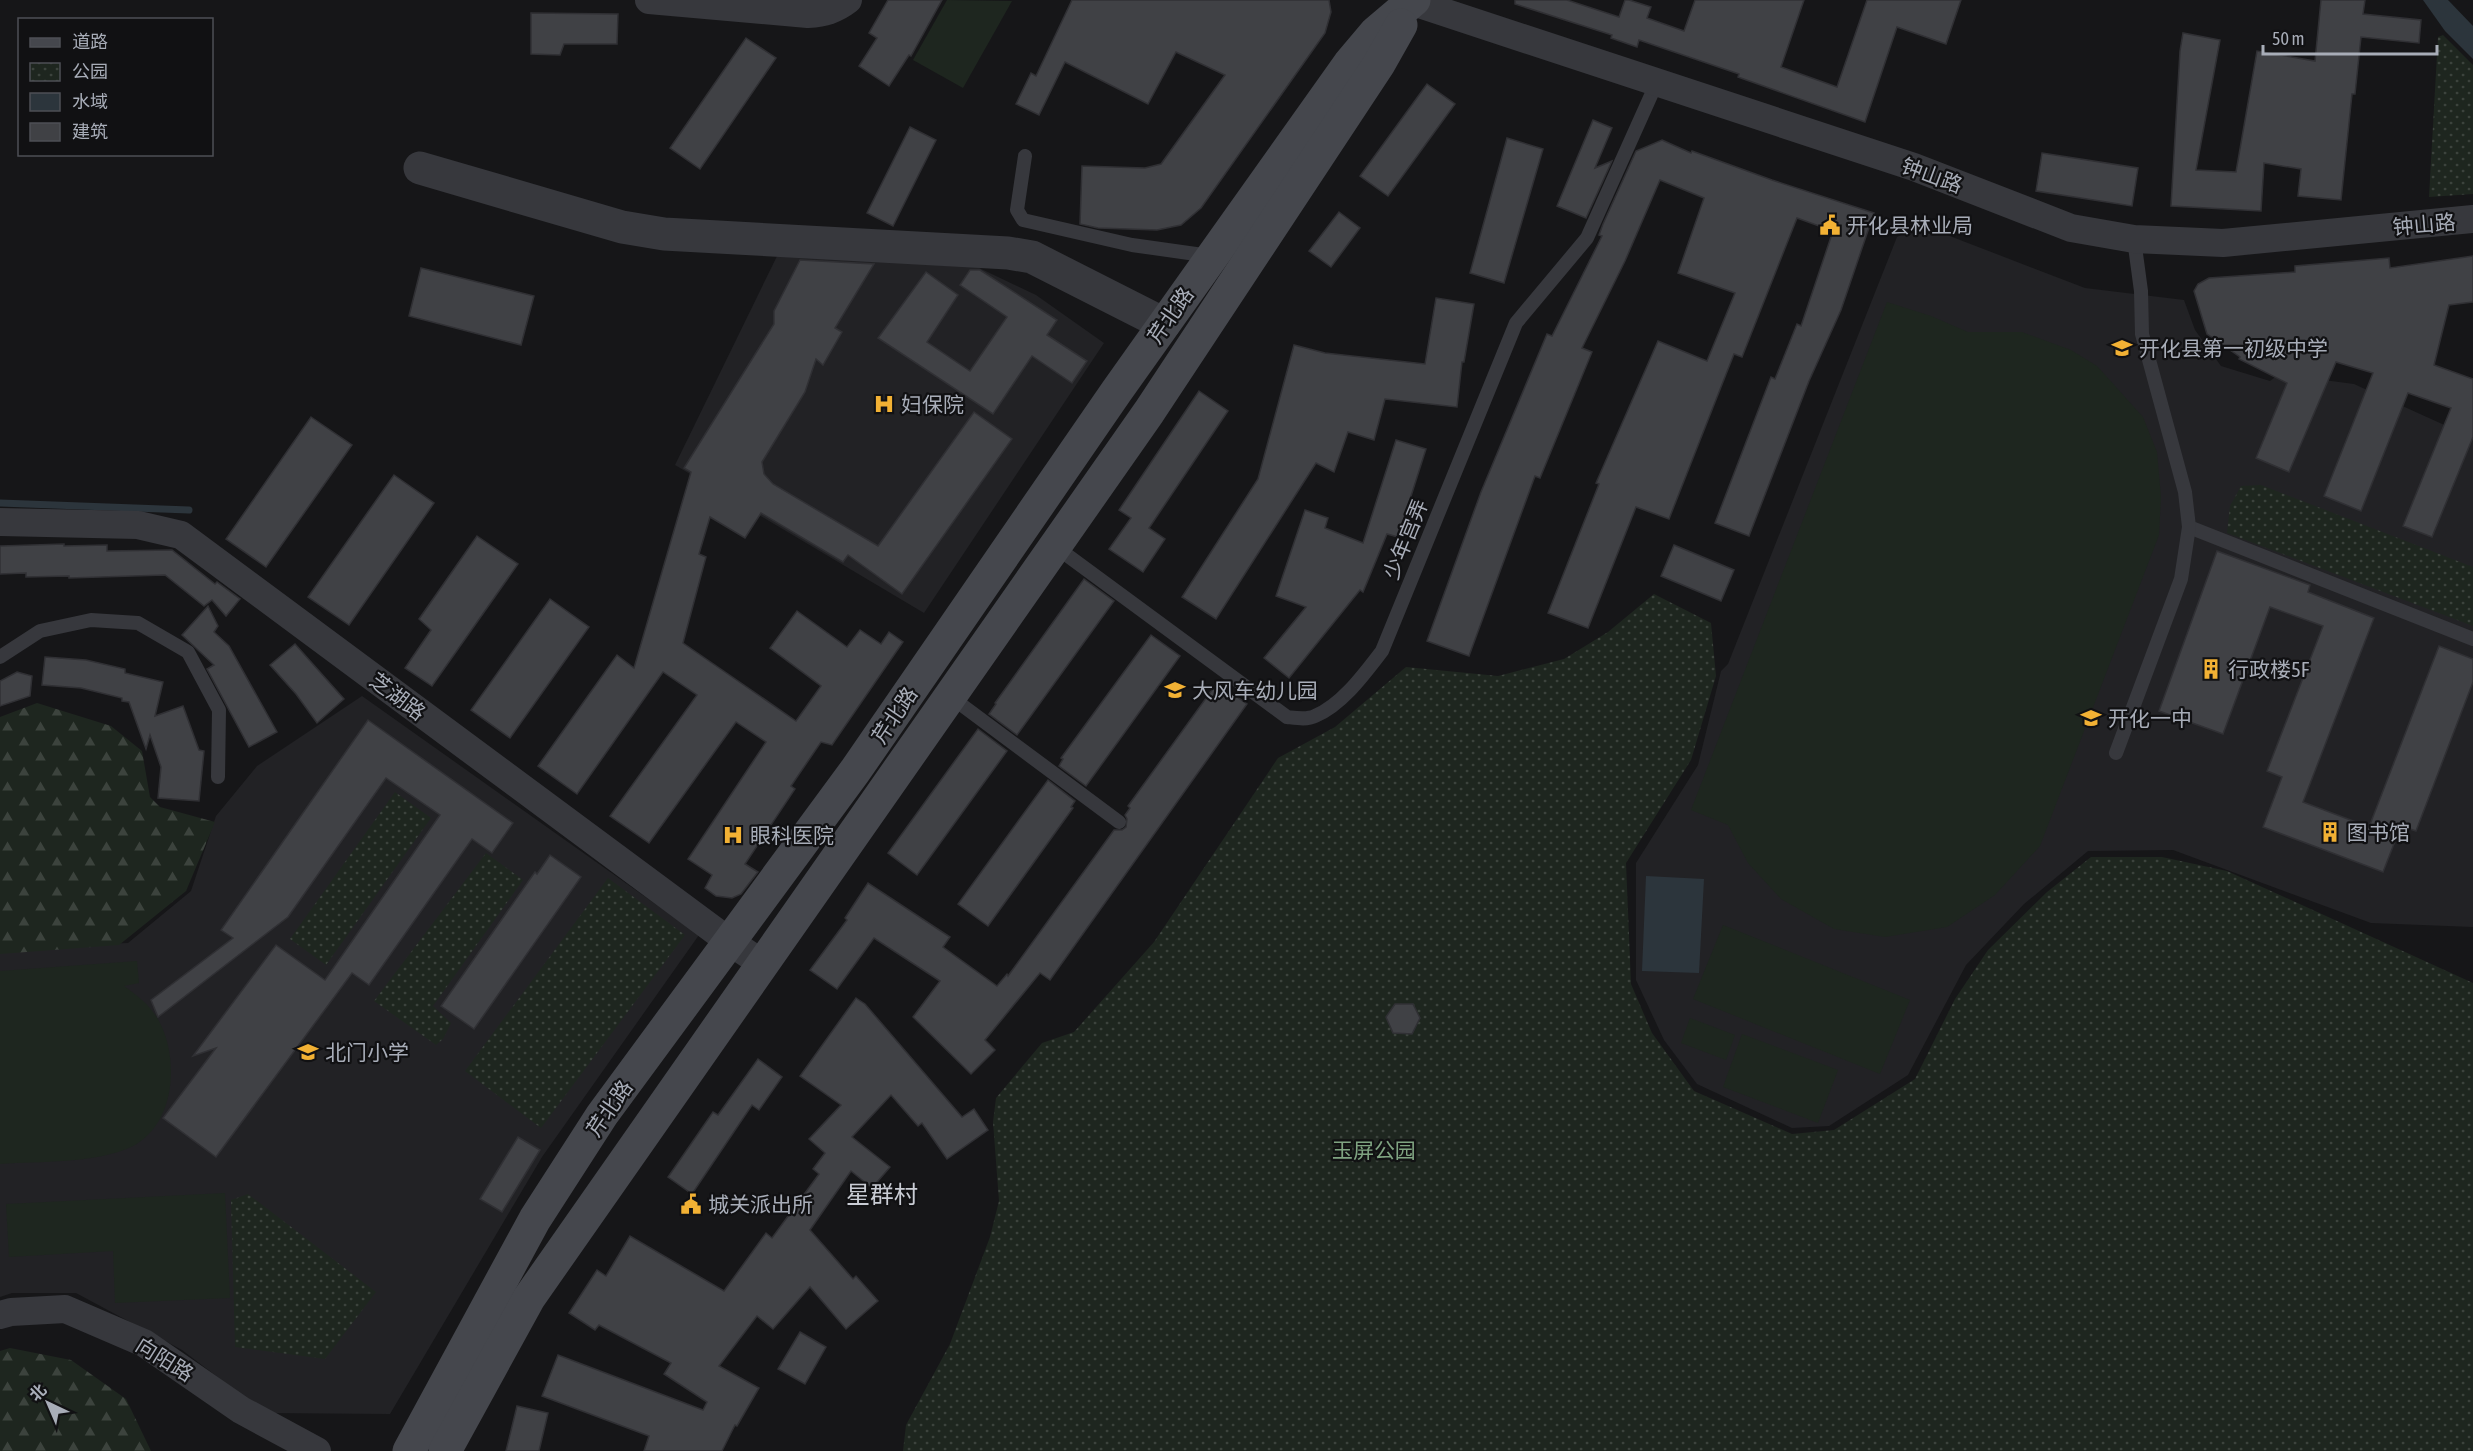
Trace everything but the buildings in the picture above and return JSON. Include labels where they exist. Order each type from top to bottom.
[{"type":"main road","name":"芹北路","points":[[409,1451],[536,1219],[602,1115],[855,771],[1116,392],[1349,64],[1376,32],[1411,1]]},
{"type":"main road","name":"芹北路","points":[[445,1451],[529,1298],[1149,412],[1391,46],[1411,1]]},
{"type":"street","points":[[649,0],[808,14],[825,12],[848,0]]},
{"type":"street","name":"钟山路","points":[[1411,1],[1914,167],[2071,228],[2134,239],[2223,243],[2473,219]]},
{"type":"street","points":[[420,168],[622,227],[664,234],[1008,253],[1032,257],[1164,324]]},
{"type":"street","points":[[1116,392],[1149,412]]},
{"type":"street","name":"芝湖路","points":[[0,522],[138,525],[181,535],[730,942],[763,964]]},
{"type":"street","name":"向阳路","points":[[0,1315],[11,1312],[65,1309],[144,1343],[241,1410],[317,1451]]},
{"type":"lane","name":"少年宫弄","points":[[1056,547],[1287,717],[1299,719],[1315,717],[1351,691],[1382,651],[1516,323],[1587,238],[1657,82]]},
{"type":"lane","points":[[1025,156],[1017,210],[1023,220],[1132,245],[1212,256]]},
{"type":"lane","points":[[2116,753],[2181,579],[2189,527],[2185,492],[2142,334],[2141,291],[2134,239]]},
{"type":"lane","points":[[2189,527],[2473,639]]},
{"type":"lane","points":[[0,657],[40,631],[91,620],[138,623],[188,652],[219,711],[218,777]]},
{"type":"lane","points":[[951,697],[1119,822]]},
{"type":"shaded area","name":"开化一中","points":[[1921,225],[2085,288],[2184,300],[2195,330],[2221,366],[2270,381],[2279,374],[2354,384],[2473,438],[2473,927],[2371,923],[2173,850],[2088,851],[2024,904],[1966,965],[1908,1075],[1829,1126],[1792,1128],[1697,1084],[1664,1040],[1636,980],[1636,863],[1698,765],[1721,671],[1728,664],[1897,237]]},
{"type":"shaded area","name":"妇保院","points":[[780,250],[973,265],[1036,295],[1104,343],[924,613],[675,465]]},
{"type":"shaded area","name":"北门小学","points":[[362,696],[699,935],[542,1157],[390,1414],[265,1413],[182,1350],[76,1293],[12,1293],[0,1297],[0,948],[128,943],[191,891],[216,816],[257,766]]},
{"type":"green space","points":[[947,0],[1012,1],[963,88],[913,60]]},
{"type":"green space","points":[[2443,35],[2473,65],[2473,194],[2429,197],[2438,37]]},
{"type":"green space","points":[[1887,302],[1931,316],[1968,332],[2022,332],[2071,350],[2097,366],[2143,417],[2157,452],[2161,497],[2159,535],[2040,846],[1995,895],[1947,927],[1885,937],[1834,929],[1781,899],[1748,863],[1728,825],[1691,810]]},
{"type":"green space","points":[[2261,485],[2473,567],[2473,626],[2227,533],[2230,506],[2241,486]]},
{"type":"green space","name":"玉屏公园","points":[[1654,594],[1711,623],[1716,676],[1691,760],[1626,863],[1631,984],[1652,1033],[1694,1091],[1792,1134],[1834,1130],[1915,1079],[1955,999],[1988,950],[2047,892],[2091,857],[2162,857],[2227,871],[2473,983],[2473,1451],[903,1451],[906,1425],[950,1344],[990,1237],[999,1201],[993,1122],[996,1098],[1042,1043],[1074,1032],[1154,942],[1278,758],[1335,727],[1406,667],[1498,676],[1564,659],[1608,632]]},
{"type":"green space","points":[[37,703],[111,726],[142,751],[150,797],[160,807],[215,822],[186,891],[119,945],[0,954],[0,717]]},
{"type":"green space","points":[[395,792],[431,818],[326,965],[290,939]]},
{"type":"green space","points":[[486,853],[523,880],[433,1006],[451,1023],[443,1039],[436,1045],[374,1001]]},
{"type":"green space","points":[[608,878],[685,935],[541,1128],[465,1071]]},
{"type":"green space","points":[[1723,925],[1910,1000],[1880,1074],[1693,999]]},
{"type":"green space","points":[[137,961],[139,983],[124,986],[152,1010],[166,1037],[170,1054],[169,1091],[165,1108],[157,1124],[146,1137],[131,1147],[101,1156],[49,1162],[0,1164],[0,971]]},
{"type":"green space","points":[[1690,1018],[1735,1035],[1726,1060],[1681,1043]]},
{"type":"green space","points":[[1742,1034],[1838,1070],[1818,1123],[1723,1087]]},
{"type":"green space","points":[[225,1193],[230,1298],[115,1303],[113,1251],[9,1257],[6,1204]]},
{"type":"green space","points":[[248,1194],[376,1292],[325,1359],[235,1347],[231,1200]]},
{"type":"green space","points":[[10,1348],[71,1360],[126,1399],[151,1451],[0,1451],[0,1351]]},
{"type":"water","points":[[2423,0],[2448,0],[2473,26],[2473,59],[2445,31]]},
{"type":"water","points":[[1646,876],[1704,879],[1699,973],[1642,971]]},
{"type":"waterway","points":[[0,503],[189,510]]},
{"type":"place","name":"开化县林业局","points":[[1830,225]]},
{"type":"place","name":"开化县第一初级中学","points":[[2122,348]]},
{"type":"place","name":"妇保院","points":[[884,404]]},
{"type":"place","name":"行政楼5F","points":[[2211,669]]},
{"type":"place","name":"大风车幼儿园","points":[[1175,690]]},
{"type":"place","name":"开化一中","points":[[2091,718]]},
{"type":"place","name":"图书馆","points":[[2330,832]]},
{"type":"place","name":"眼科医院","points":[[733,835]]},
{"type":"place","name":"北门小学","points":[[308,1052]]},
{"type":"place","name":"城关派出所","points":[[691,1204]]},
{"type":"district","name":"星群村","points":[[882,1194]]}]
